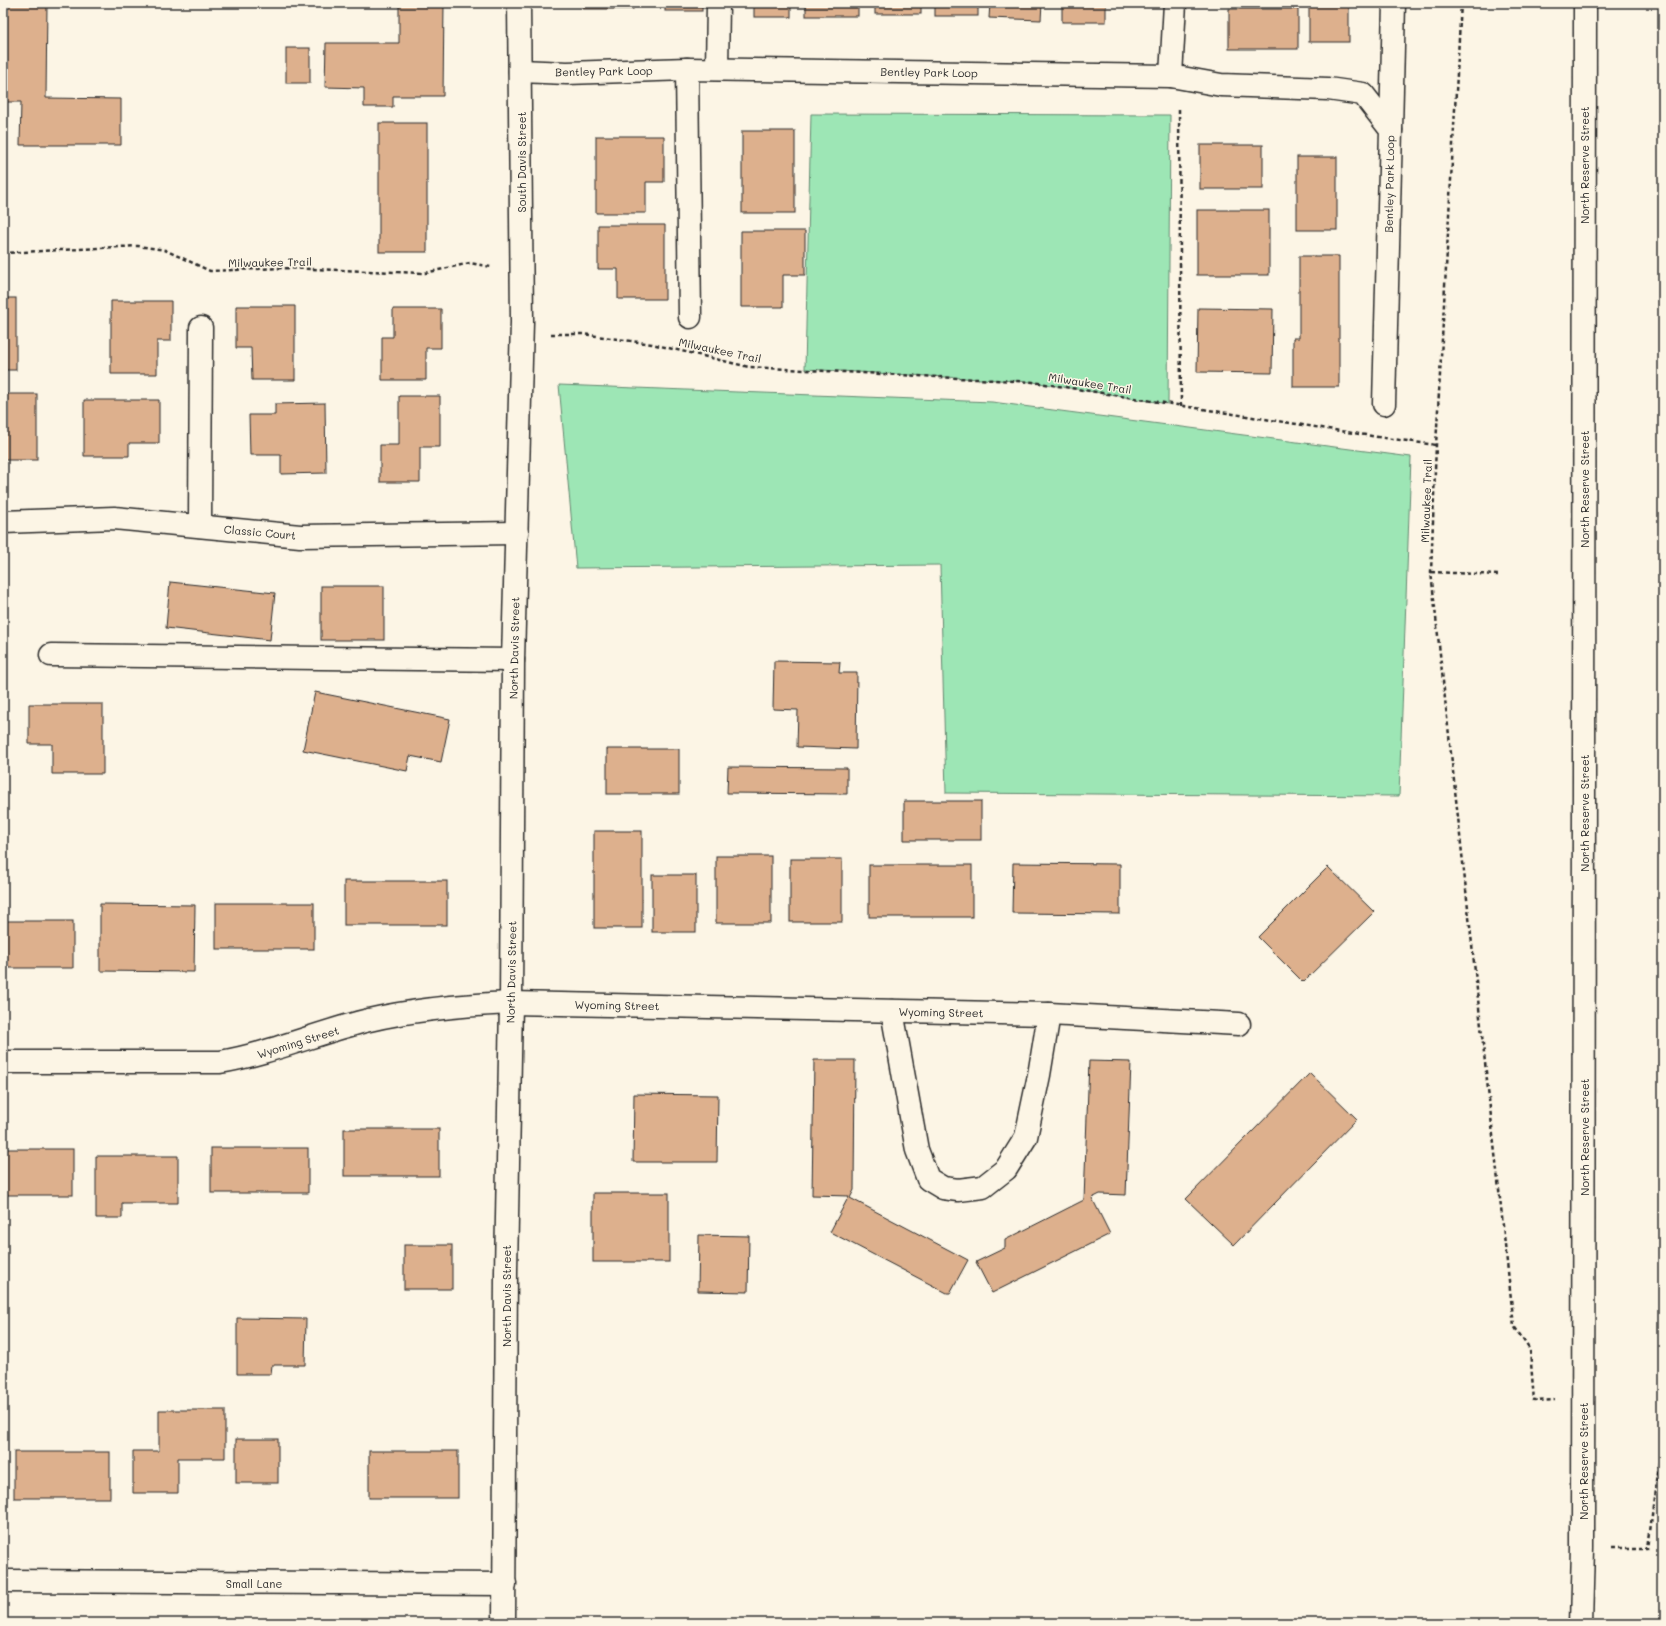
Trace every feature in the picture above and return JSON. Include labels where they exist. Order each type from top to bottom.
[{"type":"main road","name":"South Davis Street","points":[[519,3],[522,322]]},
{"type":"main road","points":[[717,69],[718,3]]},
{"type":"main road","points":[[1171,76],[1175,3]]},
{"type":"main road","points":[[1391,130],[1394,3]]},
{"type":"main road","name":"North Reserve Street","points":[[1581,1623],[1583,1548],[1585,3]]},
{"type":"main road","points":[[687,69],[690,317]]},
{"type":"main road","name":"Bentley Park Loop","points":[[520,71],[567,73],[717,69],[1171,76],[1222,86],[1328,89],[1363,94],[1391,130],[1384,404]]},
{"type":"main road","name":"North Davis Street","points":[[504,1623],[506,1279],[511,1003],[513,660],[522,322]]},
{"type":"main road","points":[[200,526],[201,328]]},
{"type":"main road","name":"Classic Court","points":[[3,522],[114,518],[300,536],[517,533]]},
{"type":"main road","points":[[51,655],[513,660]]},
{"type":"main road","name":"Wyoming Street","points":[[3,1062],[220,1062],[248,1057],[369,1020],[424,1009],[459,1005],[511,1003],[1049,1014],[1239,1024]]},
{"type":"main road","points":[[892,1011],[917,1150],[928,1179],[943,1188],[958,1190],[983,1187],[1006,1169],[1026,1137],[1039,1075],[1049,1014]]},
{"type":"main road","name":"Small Lane","points":[[3,1581],[505,1584]]},
{"type":"path","points":[[1436,445],[1461,3]]},
{"type":"path","points":[[1179,109],[1181,406]]},
{"type":"path","name":"Milwaukee Trail","points":[[3,253],[138,246],[165,250],[210,271],[281,268],[425,273],[470,263],[498,268]]},
{"type":"path","name":"Milwaukee Trail","points":[[545,334],[584,334],[652,344],[749,367],[1034,382],[1436,445],[1431,572],[1514,1326],[1530,1350],[1534,1401],[1583,1400]]},
{"type":"path","points":[[1431,572],[1499,575]]},
{"type":"path","points":[[1583,1548],[1650,1548],[1663,1428]]},
{"type":"green space","points":[[811,114],[1170,115],[1168,404],[1033,382],[805,369]]},
{"type":"green space","points":[[559,385],[992,402],[1411,457],[1399,796],[946,793],[940,565],[576,568]]},
{"type":"building","points":[[3,3],[47,3],[46,98],[121,99],[121,145],[20,145],[21,102],[3,102]]},
{"type":"building","points":[[399,3],[444,3],[443,96],[393,96],[393,107],[364,107],[364,88],[325,87],[326,43],[399,43]]},
{"type":"building","points":[[583,3],[633,3],[633,9],[583,9]]},
{"type":"building","points":[[665,3],[702,3],[702,11],[665,11]]},
{"type":"building","points":[[754,3],[791,3],[791,17],[754,17]]},
{"type":"building","points":[[806,3],[858,3],[858,16],[806,16]]},
{"type":"building","points":[[875,3],[921,3],[921,14],[875,14]]},
{"type":"building","points":[[935,3],[978,3],[978,16],[935,16]]},
{"type":"building","points":[[990,3],[1042,3],[1041,20],[989,18]]},
{"type":"building","points":[[1062,3],[1106,3],[1106,22],[1062,22]]},
{"type":"building","points":[[1309,3],[1349,3],[1349,42],[1309,42]]},
{"type":"building","points":[[1229,9],[1298,9],[1298,49],[1229,49]]},
{"type":"building","points":[[286,48],[310,48],[310,83],[286,83]]},
{"type":"building","points":[[379,123],[427,123],[427,252],[379,252]]},
{"type":"building","points":[[742,131],[795,131],[795,213],[742,213]]},
{"type":"building","points":[[596,136],[664,136],[664,182],[646,182],[646,213],[596,213]]},
{"type":"building","points":[[1200,145],[1263,145],[1263,189],[1200,189]]},
{"type":"building","points":[[1297,157],[1337,157],[1337,230],[1297,230]]},
{"type":"building","points":[[1197,210],[1269,210],[1269,275],[1197,275]]},
{"type":"building","points":[[598,225],[665,225],[665,299],[618,299],[618,269],[598,269]]},
{"type":"building","points":[[741,231],[805,231],[805,275],[783,275],[783,307],[741,307]]},
{"type":"building","points":[[1299,256],[1339,256],[1339,387],[1293,387],[1293,338],[1299,338]]},
{"type":"building","points":[[3,298],[16,298],[16,370],[3,370]]},
{"type":"building","points":[[111,301],[171,301],[171,341],[157,341],[157,374],[111,374]]},
{"type":"building","points":[[236,306],[295,306],[295,380],[252,380],[251,348],[236,348]]},
{"type":"building","points":[[1198,308],[1273,309],[1272,373],[1197,372]]},
{"type":"building","points":[[393,309],[441,309],[441,348],[426,348],[426,380],[382,380],[382,337],[393,337]]},
{"type":"building","points":[[3,394],[37,394],[37,460],[3,460]]},
{"type":"building","points":[[399,396],[440,396],[440,447],[420,447],[420,482],[380,482],[380,445],[399,445]]},
{"type":"building","points":[[84,400],[159,400],[159,443],[129,443],[129,456],[84,456]]},
{"type":"building","points":[[325,403],[326,473],[281,474],[281,455],[250,455],[249,415],[275,415],[275,404]]},
{"type":"building","points":[[170,582],[275,593],[270,640],[166,628]]},
{"type":"building","points":[[321,586],[384,586],[384,640],[321,640]]},
{"type":"building","points":[[774,661],[840,662],[839,673],[857,673],[856,749],[797,747],[798,710],[773,709]]},
{"type":"building","points":[[315,692],[450,719],[441,762],[410,756],[407,771],[303,750]]},
{"type":"building","points":[[29,704],[103,704],[103,774],[52,774],[52,744],[29,744]]},
{"type":"building","points":[[607,749],[679,749],[679,794],[607,794]]},
{"type":"building","points":[[728,767],[847,768],[847,794],[727,793]]},
{"type":"building","points":[[904,801],[981,801],[981,840],[904,840]]},
{"type":"building","points":[[594,831],[642,831],[642,928],[594,928]]},
{"type":"building","points":[[716,856],[771,856],[771,923],[716,923]]},
{"type":"building","points":[[790,859],[842,859],[842,922],[790,922]]},
{"type":"building","points":[[1013,863],[1120,864],[1120,914],[1012,913]]},
{"type":"building","points":[[869,865],[972,865],[972,917],[869,917]]},
{"type":"building","points":[[1328,867],[1374,912],[1303,982],[1258,937]]},
{"type":"building","points":[[652,875],[696,875],[696,932],[652,932]]},
{"type":"building","points":[[344,881],[447,881],[447,925],[344,925]]},
{"type":"building","points":[[216,903],[314,903],[314,949],[216,949]]},
{"type":"building","points":[[100,904],[195,905],[194,972],[100,971]]},
{"type":"building","points":[[3,921],[73,921],[73,968],[3,968]]},
{"type":"building","points":[[814,1060],[855,1060],[854,1190],[850,1198],[968,1260],[950,1293],[947,1293],[830,1232],[849,1196],[812,1195]]},
{"type":"building","points":[[1089,1061],[1131,1062],[1126,1195],[1100,1194],[1092,1198],[1110,1234],[992,1293],[976,1262],[1005,1248],[1005,1240],[1084,1200]]},
{"type":"building","points":[[1310,1073],[1357,1119],[1234,1245],[1186,1199]]},
{"type":"building","points":[[634,1094],[718,1095],[717,1162],[633,1162]]},
{"type":"building","points":[[344,1129],[439,1129],[439,1176],[344,1176]]},
{"type":"building","points":[[211,1148],[308,1148],[308,1193],[211,1193]]},
{"type":"building","points":[[3,1149],[73,1149],[73,1195],[3,1195]]},
{"type":"building","points":[[96,1156],[178,1156],[178,1203],[122,1203],[122,1218],[96,1218]]},
{"type":"building","points":[[593,1193],[669,1193],[669,1262],[593,1262]]},
{"type":"building","points":[[699,1235],[749,1236],[748,1292],[698,1291]]},
{"type":"building","points":[[404,1245],[452,1245],[452,1289],[404,1289]]},
{"type":"building","points":[[237,1318],[306,1319],[305,1365],[272,1365],[271,1374],[237,1374]]},
{"type":"building","points":[[159,1410],[225,1410],[225,1458],[178,1458],[178,1493],[133,1493],[133,1451],[159,1451]]},
{"type":"building","points":[[236,1439],[278,1439],[278,1483],[236,1483]]},
{"type":"building","points":[[369,1451],[458,1451],[458,1498],[369,1498]]},
{"type":"building","points":[[14,1452],[110,1452],[110,1498],[14,1498]]}]
